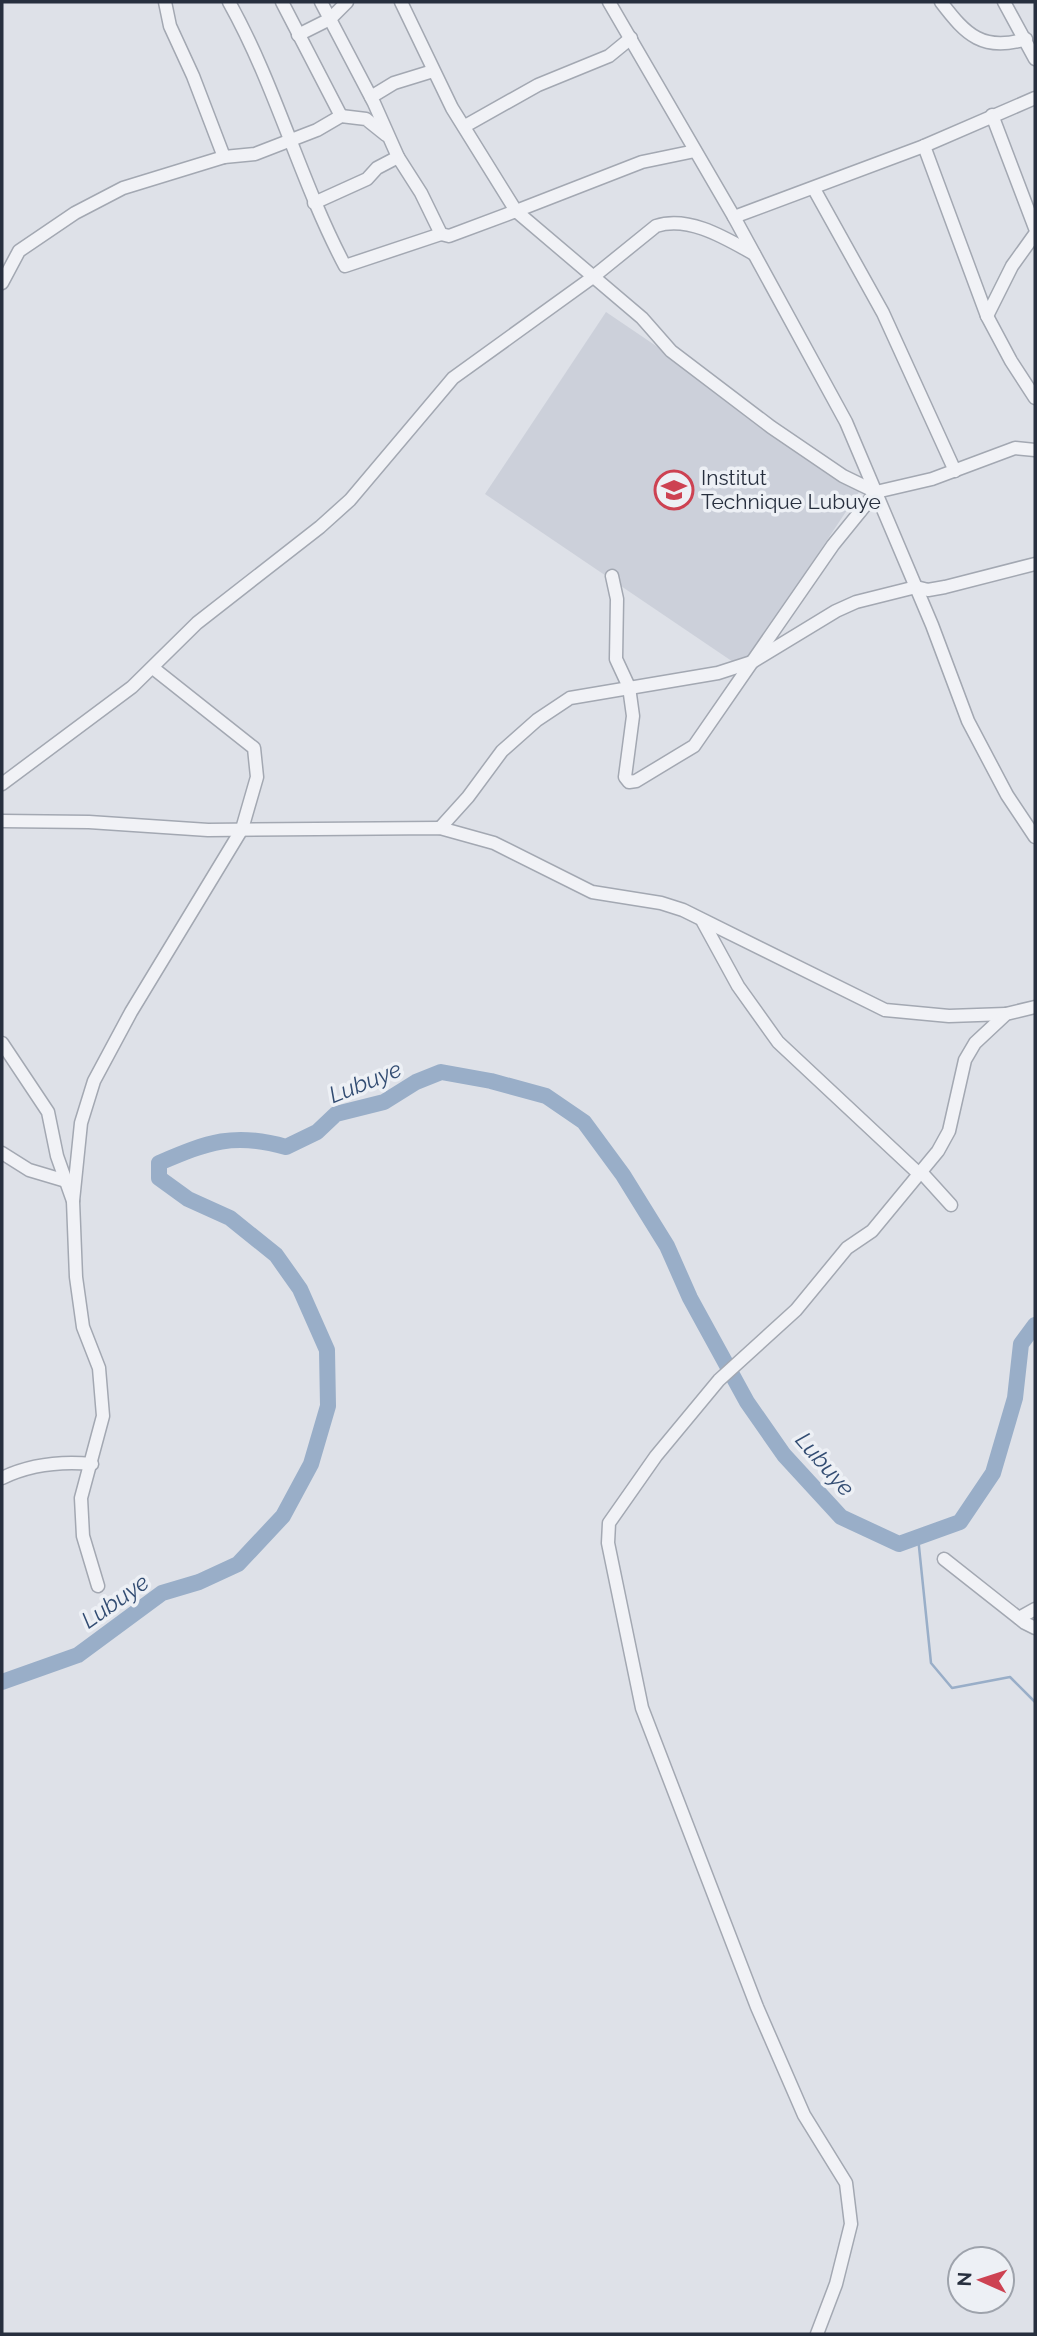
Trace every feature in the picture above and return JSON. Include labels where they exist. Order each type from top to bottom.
[{"type":"street","points":[[165,2],[170,26],[193,76],[224,158]]},
{"type":"street","points":[[229,2],[314,204],[345,266],[441,234],[449,236],[611,177],[642,162],[695,151]]},
{"type":"street","points":[[282,2],[326,82],[341,116]]},
{"type":"street","points":[[321,2],[371,97],[398,158],[421,193],[441,234]]},
{"type":"street","points":[[327,2],[334,2]]},
{"type":"street","points":[[298,35],[330,19],[347,2]]},
{"type":"street","points":[[401,2],[433,71],[491,174],[516,211],[642,318],[671,351],[771,427],[843,476],[876,492],[903,488],[1015,448],[1035,450]]},
{"type":"street","points":[[610,2],[825,382],[876,492],[974,732],[1007,795],[1035,838]]},
{"type":"street","points":[[940,2],[972,36],[988,44],[1004,46],[1030,43]]},
{"type":"street","points":[[1004,2],[1030,43],[1035,59]]},
{"type":"street","points":[[465,126],[538,85],[609,56],[631,38]]},
{"type":"street","points":[[371,97],[394,83],[433,71]]},
{"type":"street","points":[[734,217],[924,146],[1035,98]]},
{"type":"street","points":[[2,283],[19,251],[75,213],[123,187],[224,158],[255,154],[317,130],[341,116],[366,119],[392,142]]},
{"type":"street","points":[[992,116],[1035,228]]},
{"type":"street","points":[[924,146],[987,317],[1035,398]]},
{"type":"street","points":[[314,204],[367,179],[377,168],[398,158]]},
{"type":"street","points":[[814,189],[883,313],[955,471]]},
{"type":"street","points":[[2,784],[121,695],[153,668],[197,622],[251,579],[286,556],[350,500],[453,378],[593,277],[656,226],[667,222],[704,229],[754,254]]},
{"type":"street","points":[[987,317],[1012,266],[1035,234]]},
{"type":"street","points":[[612,576],[617,599],[614,627],[616,659],[629,687],[633,716],[625,777],[629,782],[641,779],[695,746],[833,545],[876,492]]},
{"type":"street","points":[[440,828],[468,797],[502,751],[537,720],[570,698],[706,676],[752,662],[836,611],[885,593],[916,587],[928,590],[945,587],[1035,564]]},
{"type":"street","points":[[98,1586],[83,1536],[81,1498],[103,1416],[99,1368],[83,1327],[76,1277],[73,1201],[81,1124],[94,1081],[131,1012],[242,829],[257,777],[254,748],[153,668]]},
{"type":"street","points":[[2,821],[242,829],[440,828],[494,843],[592,892],[661,903],[773,954],[885,1010],[949,1016],[1006,1014],[1035,1007]]},
{"type":"street","points":[[703,922],[738,986],[778,1042],[917,1172],[922,1173],[951,1205]]},
{"type":"street","points":[[817,2334],[836,2284],[851,2224],[846,2182],[804,2115],[757,2007],[642,1708],[608,1543],[609,1523],[656,1456],[719,1380],[796,1310],[823,1274],[847,1248],[872,1231],[903,1190],[922,1173],[949,1131],[965,1060],[987,1029],[1006,1014]]},
{"type":"street","points":[[2,1044],[47,1112],[73,1201]]},
{"type":"street","points":[[2,1153],[29,1170],[66,1181]]},
{"type":"street","points":[[2,1478],[37,1465],[65,1462],[92,1464]]},
{"type":"street","points":[[944,1559],[1035,1628]]},
{"type":"street","points":[[1019,1618],[1035,1609]]},
{"type":"shaded area","name":"Institut Technique Lubuye","points":[[606,312],[863,486],[742,668],[485,494]]},
{"type":"waterway","name":"Lubuye","points":[[2,1682],[78,1655],[162,1593],[199,1582],[238,1564],[283,1516],[311,1464],[328,1406],[327,1350],[300,1289],[276,1255],[230,1218],[188,1199],[159,1178],[159,1163],[192,1150],[236,1140],[286,1147],[317,1132],[336,1114],[384,1102],[416,1082],[441,1072],[491,1081],[546,1096],[584,1122],[623,1175],[667,1246],[690,1298],[747,1402],[784,1455],[841,1517],[899,1544],[960,1522],[993,1473],[1015,1398],[1021,1344],[1035,1325]]},
{"type":"waterway","points":[[918,1537],[931,1663],[952,1688],[1010,1677],[1035,1702]]},
{"type":"place","name":"Institut Technique Lubuye","points":[[674,490]]}]
